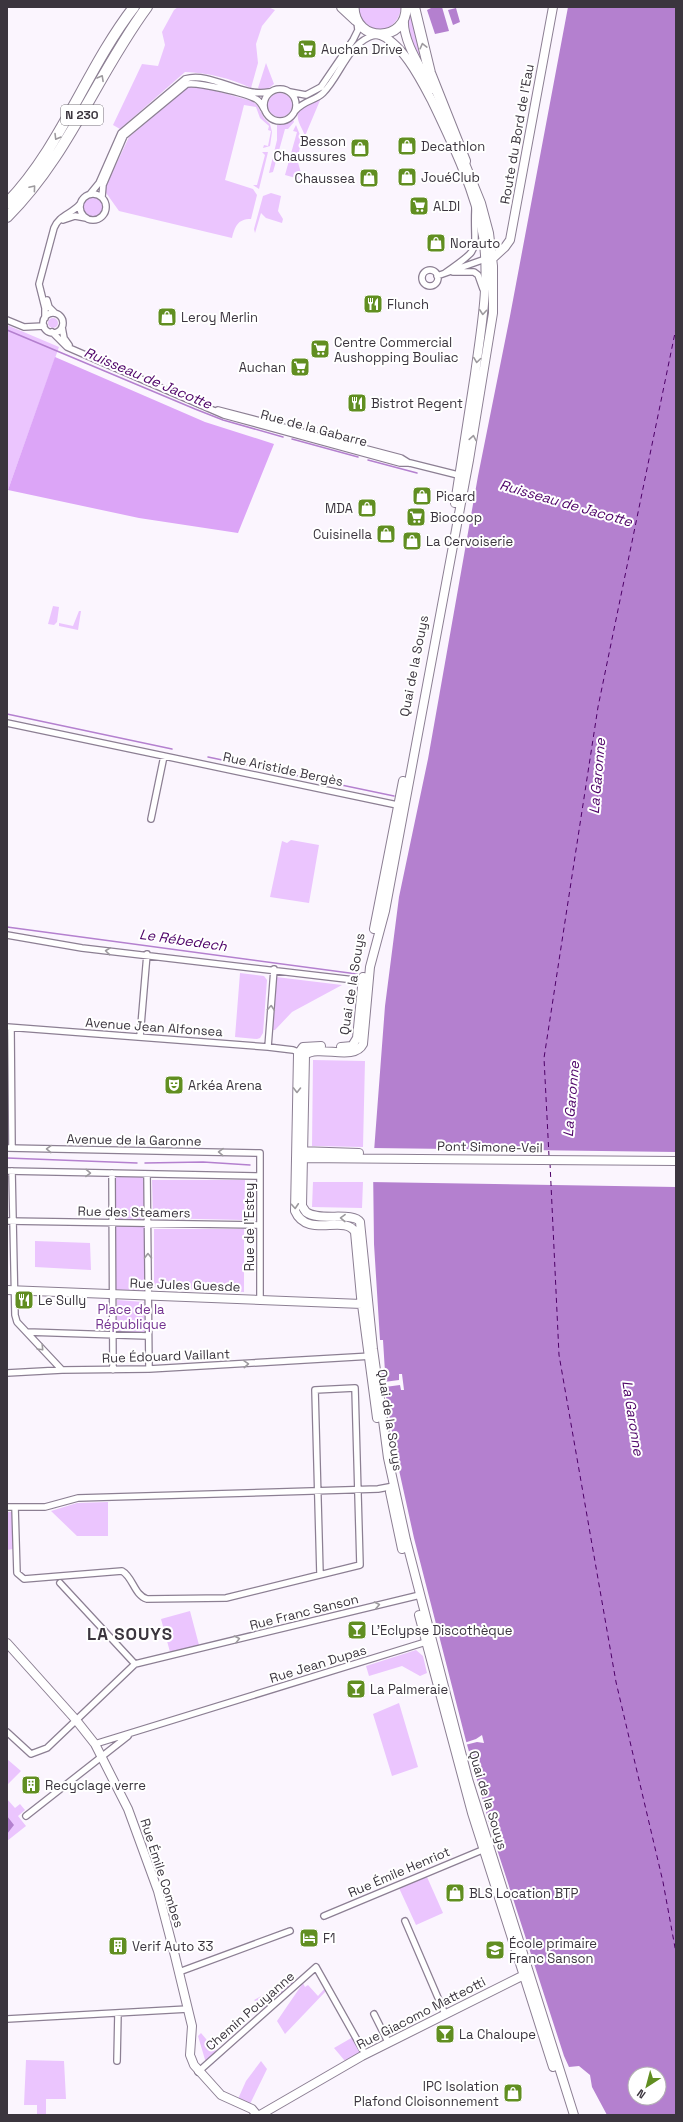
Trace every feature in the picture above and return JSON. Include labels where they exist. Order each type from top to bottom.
[{"type":"highway","name":"N 230","points":[[7,217],[35,186],[57,157],[102,76],[148,7]]},
{"type":"highway","points":[[342,7],[356,20]]},
{"type":"highway","points":[[414,7],[430,73],[465,161]]},
{"type":"highway","name":"N 230","points":[[7,203],[47,153],[72,112],[93,72],[132,9]]},
{"type":"main road","points":[[354,7],[356,20],[365,30],[385,37],[400,51],[420,79],[437,112],[460,165],[475,205],[489,258],[463,476]]},
{"type":"main road","points":[[406,7],[404,19],[406,39],[465,161],[486,219],[491,326],[463,476]]},
{"type":"main road","name":"Route du Bord de l'Eau","points":[[489,258],[508,244],[510,240],[553,7]]},
{"type":"main road","points":[[377,34],[393,31],[404,19]]},
{"type":"main road","name":"Quai de la Souys","points":[[371,1357],[373,1338],[365,1301],[355,1232],[348,1226],[309,1225],[299,1218],[295,1211],[294,1204],[300,1155],[302,1053],[306,1046],[348,1047],[355,1042],[358,1034],[368,948],[377,918],[401,806],[463,476]]},
{"type":"main road","name":"Quai de la Souys","points":[[302,1053],[353,1052],[361,1048],[363,1044],[370,967],[385,911],[401,806]]},
{"type":"main road","name":"Pont Simone-Veil","points":[[300,1155],[676,1158]]},
{"type":"main road","name":"Pont Simone-Veil","points":[[321,1155],[676,1161]]},
{"type":"main road","name":"Rue Jules Guesde","points":[[10,1290],[260,1300],[365,1301]]},
{"type":"main road","name":"Quai de la Souys","points":[[365,1301],[371,1357],[392,1487],[417,1596],[486,1848],[569,2115]]},
{"type":"main road","name":"Rue Émile Combes","points":[[7,1643],[76,1720],[95,1744],[128,1809],[158,1891],[192,2026],[190,2055],[198,2072],[221,2095],[252,2109],[259,2115]]},
{"type":"main road","name":"Quai de la Souys","points":[[526,1974],[574,2115]]},
{"type":"main road","name":"Rue Giacomo Matteotti","points":[[259,2115],[365,2054],[526,1974]]},
{"type":"street","points":[[62,327],[58,331],[52,332],[47,330],[44,326],[45,308],[40,284],[54,228],[59,219],[76,209],[83,197],[90,194],[99,183],[121,133],[185,79],[197,78],[255,93],[269,92],[279,89],[306,96],[321,87],[356,34],[356,20]]},
{"type":"street","points":[[74,349],[65,341],[62,319],[49,307],[43,285],[57,229],[62,221],[74,216],[96,220],[104,214],[106,205],[102,197],[103,185],[124,136],[187,84],[202,84],[249,97],[260,103],[270,118],[278,121],[288,119],[301,103],[322,94],[353,49],[364,40],[377,34]]},
{"type":"street","points":[[264,109],[264,100],[269,92]]},
{"type":"street","points":[[290,92],[295,101],[295,111]]},
{"type":"street","points":[[90,194],[102,197]]},
{"type":"street","points":[[80,204],[81,212],[86,218]]},
{"type":"street","points":[[445,273],[467,258],[475,249],[475,205]]},
{"type":"street","points":[[438,276],[489,258]]},
{"type":"street","points":[[445,273],[474,272],[478,275],[484,293]]},
{"type":"street","points":[[45,318],[49,314],[55,313]]},
{"type":"street","points":[[7,320],[24,327],[44,326]]},
{"type":"street","name":"Rue de la Gabarre","points":[[52,332],[64,345],[213,409],[401,458],[410,463],[463,476]]},
{"type":"street","name":"Rue Aristide Bergès","points":[[7,723],[401,806]]},
{"type":"street","points":[[151,819],[164,756]]},
{"type":"street","points":[[7,936],[82,948],[147,954],[363,981]]},
{"type":"street","points":[[140,1037],[147,954]]},
{"type":"street","points":[[268,1047],[274,970]]},
{"type":"street","points":[[9,1028],[10,1148]]},
{"type":"street","name":"Avenue Jean Alfonsea","points":[[9,1028],[268,1047],[302,1053]]},
{"type":"street","name":"Avenue de la Garonne","points":[[10,1148],[260,1153]]},
{"type":"street","name":"Rue de l'Estey","points":[[260,1153],[260,1300]]},
{"type":"street","points":[[62,1370],[17,1322],[15,1315],[10,1290],[10,1171],[260,1176]]},
{"type":"street","points":[[112,1173],[113,1370]]},
{"type":"street","points":[[147,1174],[150,1295],[148,1336],[149,1369]]},
{"type":"street","name":"Rue des Steamers","points":[[10,1221],[260,1225]]},
{"type":"street","points":[[27,1332],[148,1336]]},
{"type":"street","name":"Rue Édouard Vaillant","points":[[7,1373],[62,1370],[149,1369],[371,1357]]},
{"type":"street","points":[[15,1507],[17,1573],[24,1579],[122,1571],[126,1573],[142,1597],[147,1599],[226,1598],[360,1565],[355,1388],[315,1390],[320,1574]]},
{"type":"street","name":"Quai de la Souys","points":[[7,1507],[45,1507],[78,1498],[359,1490],[392,1487]]},
{"type":"street","points":[[7,1732],[31,1754],[47,1748],[135,1664],[60,1583]]},
{"type":"street","name":"Rue Franc Sanson","points":[[135,1664],[417,1596]]},
{"type":"street","name":"Rue Jean Dupas","points":[[95,1744],[429,1642]]},
{"type":"street","points":[[26,1816],[131,1734]]},
{"type":"street","name":"Rue Émile Henriot","points":[[324,1916],[486,1848]]},
{"type":"street","points":[[405,1921],[445,2014]]},
{"type":"street","points":[[179,1972],[290,1931]]},
{"type":"street","name":"Chemin Pouyanne","points":[[198,2072],[316,1967],[365,2054]]},
{"type":"street","points":[[7,2019],[188,2009]]},
{"type":"street","points":[[117,2061],[118,2013]]},
{"type":"street","points":[[374,2014],[388,2042]]},
{"type":"green space","points":[[178,7],[268,7],[275,10],[262,26],[256,44],[258,63],[251,88],[235,81],[219,77],[185,72],[120,129],[113,125],[142,64],[158,66],[165,45],[162,32],[174,10]]},
{"type":"green space","points":[[359,7],[401,7],[398,17],[393,24],[378,30],[365,24],[360,17]]},
{"type":"green space","points":[[410,10],[428,73],[414,50],[409,36],[408,20]]},
{"type":"green space","points":[[266,63],[274,84],[264,92],[258,88]]},
{"type":"green space","points":[[198,86],[252,101],[257,105],[264,118],[270,124],[272,132],[270,146],[263,148],[264,145],[268,146],[271,131],[268,130],[269,126],[260,118],[256,107],[244,105],[225,180],[253,189],[257,195],[251,219],[243,220],[237,224],[232,238],[119,211],[104,190],[129,137],[186,89],[189,87]]},
{"type":"green space","points":[[280,93],[289,96],[292,105],[289,114],[280,117],[271,114],[268,105],[271,96]]},
{"type":"green space","points":[[321,98],[305,136],[298,119],[298,111],[300,107]]},
{"type":"green space","points":[[293,119],[294,122],[288,129],[285,129],[273,172],[269,173],[277,140],[277,125],[285,124]]},
{"type":"green space","points":[[296,125],[302,140],[297,159],[303,180],[285,175],[297,132],[293,131]]},
{"type":"green space","points":[[262,152],[268,152],[259,189],[253,185],[257,185],[265,155]]},
{"type":"green space","points":[[271,193],[281,196],[278,211],[283,219],[282,223],[266,218],[261,213],[255,233],[254,229],[263,196]]},
{"type":"green space","points":[[93,197],[100,200],[103,207],[100,214],[93,217],[86,214],[83,207],[86,200]]},
{"type":"green space","points":[[51,318],[55,318],[57,319],[57,327],[51,328],[48,325],[48,321]]},
{"type":"green space","points":[[7,325],[59,347],[8,490],[7,490]]},
{"type":"green space","points":[[53,606],[59,607],[57,622],[54,625],[48,624]]},
{"type":"green space","points":[[79,611],[81,611],[78,630],[59,626],[59,623],[73,626]]},
{"type":"green space","points":[[291,840],[319,845],[309,903],[270,897],[282,841],[287,843]]},
{"type":"green space","points":[[240,973],[264,976],[267,980],[263,1033],[260,1038],[257,1039],[235,1037]]},
{"type":"green space","points":[[276,977],[342,985],[292,1012],[275,1030],[272,1030]]},
{"type":"green space","points":[[313,1060],[365,1061],[363,1147],[312,1146]]},
{"type":"green space","points":[[116,1175],[143,1176],[143,1182],[146,1182],[146,1215],[144,1215],[144,1221],[116,1220],[117,1217],[114,1216],[113,1180],[116,1179]]},
{"type":"green space","points":[[152,1180],[245,1180],[244,1220],[153,1218]]},
{"type":"green space","points":[[313,1182],[363,1182],[362,1208],[312,1207]]},
{"type":"green space","points":[[117,1225],[146,1227],[147,1292],[116,1291],[114,1228]]},
{"type":"green space","points":[[154,1229],[244,1229],[244,1292],[154,1287]]},
{"type":"green space","points":[[35,1241],[90,1243],[91,1270],[35,1267]]},
{"type":"green space","name":"Place de la République","points":[[117,1300],[144,1302],[145,1333],[117,1332]]},
{"type":"green space","points":[[108,1502],[108,1536],[77,1536],[51,1511],[77,1503]]},
{"type":"green space","points":[[7,1512],[12,1512],[13,1549],[7,1550]]},
{"type":"green space","points":[[190,1611],[199,1645],[170,1652],[161,1619]]},
{"type":"green space","points":[[416,1650],[423,1656],[427,1673],[420,1676],[402,1666],[369,1676],[366,1666]]},
{"type":"green space","points":[[399,1703],[418,1767],[392,1776],[373,1714]]},
{"type":"green space","points":[[7,1759],[21,1771],[7,1785]]},
{"type":"green space","points":[[7,1799],[15,1808],[20,1804],[25,1810],[18,1816],[26,1826],[7,1841]]},
{"type":"green space","points":[[427,1877],[443,1913],[416,1925],[399,1888]]},
{"type":"green space","points":[[291,1980],[294,1983],[264,2010],[254,2000]]},
{"type":"green space","points":[[303,1983],[305,1987],[308,1985],[318,1996],[326,1987],[327,1990],[285,2034],[277,2021]]},
{"type":"green space","points":[[201,2033],[217,2052],[206,2063],[198,2036]]},
{"type":"green space","points":[[353,2037],[361,2052],[345,2061],[334,2048]]},
{"type":"green space","points":[[26,2060],[64,2061],[66,2099],[46,2099],[46,2115],[37,2115],[37,2105],[24,2105]]},
{"type":"green space","points":[[261,2061],[267,2069],[250,2104],[238,2099],[246,2081]]},
{"type":"shaded area","points":[[55,357],[205,422],[274,444],[238,533],[139,518],[8,490]]},
{"type":"water","points":[[433,7],[442,7],[449,31],[435,34],[427,10]]},
{"type":"water","name":"La Garonne","points":[[568,7],[676,7],[676,2115],[607,2115],[592,2087],[590,2075],[579,2066],[569,2067],[564,2056],[494,1840],[466,1741],[414,1538],[397,1461],[382,1373],[385,1372],[383,1340],[380,1340],[374,1244],[373,1165],[385,1006],[399,897],[428,759],[478,476],[510,316]]},
{"type":"water","points":[[456,8],[460,22],[453,25],[448,10]]},
{"type":"water","points":[[7,1816],[14,1825],[7,1834]]},
{"type":"pier","points":[[372,1148],[676,1152],[676,1187],[370,1182]]},
{"type":"pier","points":[[399,1374],[402,1374],[404,1390],[401,1390],[400,1385],[385,1387],[384,1382],[399,1380]]},
{"type":"pier","points":[[482,1735],[484,1743],[477,1742],[465,1745],[464,1743],[476,1739]]},
{"type":"waterway","name":"Ruisseau de Jacotte","points":[[7,330],[223,420],[283,437]]},
{"type":"waterway","name":"Ruisseau de Jacotte","points":[[292,439],[358,457]]},
{"type":"waterway","name":"Ruisseau de Jacotte","points":[[368,460],[417,473]]},
{"type":"waterway","points":[[7,714],[172,749]]},
{"type":"waterway","points":[[208,757],[394,796]]},
{"type":"waterway","name":"Le Rébedech","points":[[7,927],[357,974]]},
{"type":"waterway","points":[[7,1158],[137,1163]]},
{"type":"waterway","points":[[145,1163],[203,1162],[250,1165]]},
{"type":"ferry route","points":[[549,1156],[544,1058],[598,707],[676,328]]},
{"type":"ferry route","points":[[550,1163],[559,1355],[616,1682],[663,1882],[676,1953]]},
{"type":"place","name":"Auchan Drive","points":[[307,49]]},
{"type":"place","name":"Decathlon","points":[[407,146]]},
{"type":"place","name":"Besson Chaussures","points":[[360,148]]},
{"type":"place","name":"JouéClub","points":[[407,177]]},
{"type":"place","name":"Chaussea","points":[[369,178]]},
{"type":"place","name":"ALDI","points":[[419,206]]},
{"type":"place","name":"Norauto","points":[[436,243]]},
{"type":"place","name":"Flunch","points":[[373,304]]},
{"type":"place","name":"Leroy Merlin","points":[[167,317]]},
{"type":"place","name":"Centre Commercial Aushopping Bouliac","points":[[320,349]]},
{"type":"place","name":"Auchan","points":[[300,367]]},
{"type":"place","name":"Bistrot Regent","points":[[357,403]]},
{"type":"place","name":"Picard","points":[[422,496]]},
{"type":"place","name":"MDA","points":[[367,508]]},
{"type":"place","name":"Biocoop","points":[[416,517]]},
{"type":"place","name":"Cuisinella","points":[[386,534]]},
{"type":"place","name":"La Cervoiserie","points":[[412,541]]},
{"type":"place","name":"Arkéa Arena","points":[[174,1085]]},
{"type":"place","name":"Le Sully","points":[[24,1300]]},
{"type":"place","name":"L'Eclypse Discothèque","points":[[357,1630]]},
{"type":"place","name":"La Palmeraie","points":[[356,1689]]},
{"type":"place","name":"Recyclage verre","points":[[31,1785]]},
{"type":"place","name":"BLS Location BTP","points":[[455,1893]]},
{"type":"place","name":"F1","points":[[309,1938]]},
{"type":"place","name":"Verif Auto 33","points":[[118,1946]]},
{"type":"place","name":"École primaire Franc Sanson","points":[[495,1950]]},
{"type":"place","name":"La Chaloupe","points":[[445,2034]]},
{"type":"place","name":"IPC Isolation Plafond Cloisonnement","points":[[513,2093]]},
{"type":"district","name":"LA SOUYS","points":[[130,1634]]}]
